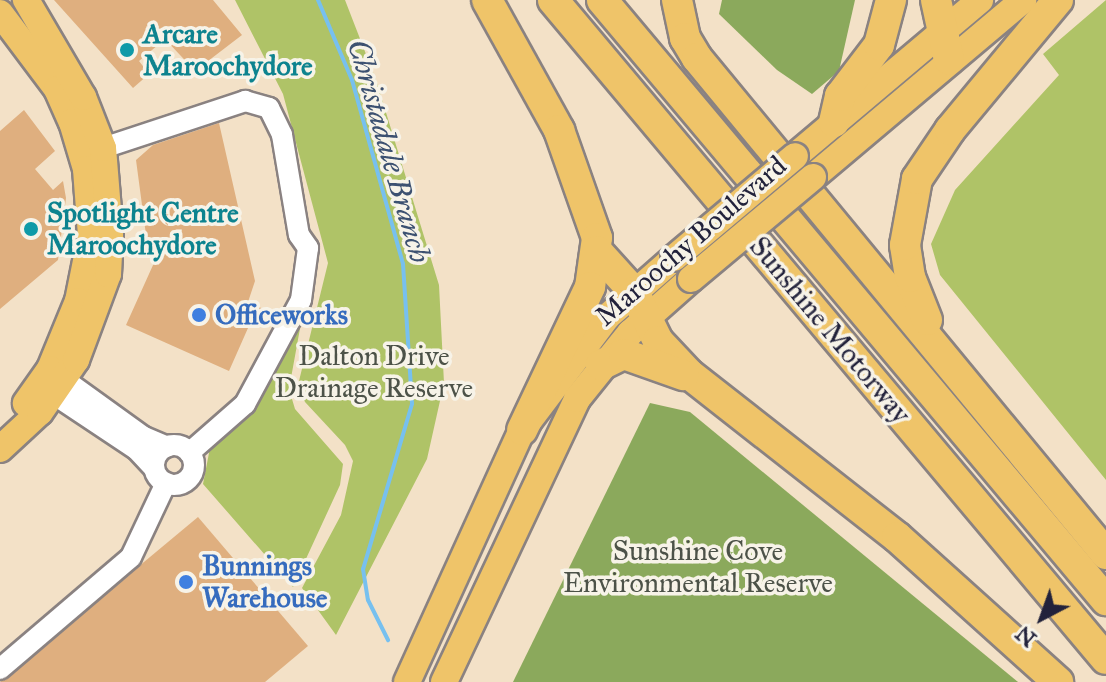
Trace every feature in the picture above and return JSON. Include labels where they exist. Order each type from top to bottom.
[{"type":"highway","points":[[487,0],[533,78],[568,153],[593,219],[597,251],[590,287],[522,430]]},
{"type":"highway","name":"Sunshine Motorway","points":[[553,0],[1106,659]]},
{"type":"highway","name":"Sunshine Motorway","points":[[602,0],[1106,600]]},
{"type":"highway","points":[[677,0],[685,38],[697,58],[1106,554]]},
{"type":"highway","points":[[834,122],[840,96],[879,45],[891,0]]},
{"type":"highway","points":[[936,0],[949,60]]},
{"type":"highway","points":[[948,359],[910,277],[905,245],[912,194],[933,151],[1058,0]]},
{"type":"highway","points":[[597,251],[640,305],[658,341],[689,374],[897,537],[1058,682]]},
{"type":"highway","points":[[601,365],[624,354],[675,375],[689,374]]},
{"type":"main road","points":[[0,449],[54,383],[108,274],[103,148],[65,64],[26,0]]},
{"type":"main road","name":"Maroochy Boulevard","points":[[444,682],[577,399],[674,258],[980,0]]},
{"type":"main road","name":"Maroochy Boulevard","points":[[407,682],[522,430],[580,349],[640,305],[691,279],[1023,0]]},
{"type":"main road","points":[[0,13],[57,89],[72,122],[86,169],[91,236],[78,301],[54,383],[0,428]]},
{"type":"main road","points":[[65,64],[56,55],[48,55],[77,111],[72,122]]},
{"type":"street","points":[[54,383],[136,449],[160,476],[181,484],[190,476],[193,449],[245,404],[301,300],[308,248],[299,235],[282,135],[269,108],[245,101],[103,148]]},
{"type":"street","points":[[54,383],[144,437],[167,447],[193,449]]},
{"type":"street","points":[[0,669],[131,557],[160,476],[155,457],[167,447]]},
{"type":"green space","name":"Dalton Drive Drainage Reserve","points":[[235,0],[345,0],[376,80],[439,285],[444,383],[427,459],[336,635],[302,588],[341,515],[353,461],[345,445],[305,402],[298,385],[328,263],[283,94]]},
{"type":"green space","points":[[722,0],[855,0],[839,71],[812,94],[777,70],[719,14]]},
{"type":"green space","points":[[1106,0],[1106,480],[940,275],[931,244],[955,190],[1059,75],[1043,54]]},
{"type":"green space","points":[[301,323],[289,389],[295,409],[343,464],[340,485],[293,587],[203,484],[209,453],[204,445],[254,403]]},
{"type":"green space","name":"Sunshine Cove Environmental Reserve","points":[[650,403],[690,412],[1018,682],[513,682]]},
{"type":"building","name":"Arcare Maroochydore","points":[[54,0],[213,0],[242,35],[195,71],[165,39],[139,61],[149,74],[133,88]]},
{"type":"building","name":"Spotlight Centre Maroochydore","points":[[24,110],[55,151],[35,169],[53,190],[63,181],[66,198],[58,260],[0,309],[0,131]]},
{"type":"building","points":[[219,123],[255,281],[248,302],[270,312],[264,325],[252,319],[229,371],[126,325],[158,254],[148,250],[136,160],[153,145]]},
{"type":"building","name":"Bunnings Warehouse","points":[[198,517],[308,646],[265,682],[0,682]]},
{"type":"waterway","name":"Christadale Branch","points":[[318,0],[352,80],[403,264],[412,404],[363,569],[368,600],[388,640]]},
{"type":"place","name":"Arcare Maroochydore","points":[[127,50]]},
{"type":"place","name":"Spotlight Centre Maroochydore","points":[[31,229]]},
{"type":"place","name":"Officeworks","points":[[199,315]]},
{"type":"place","name":"Bunnings Warehouse","points":[[186,582]]}]
